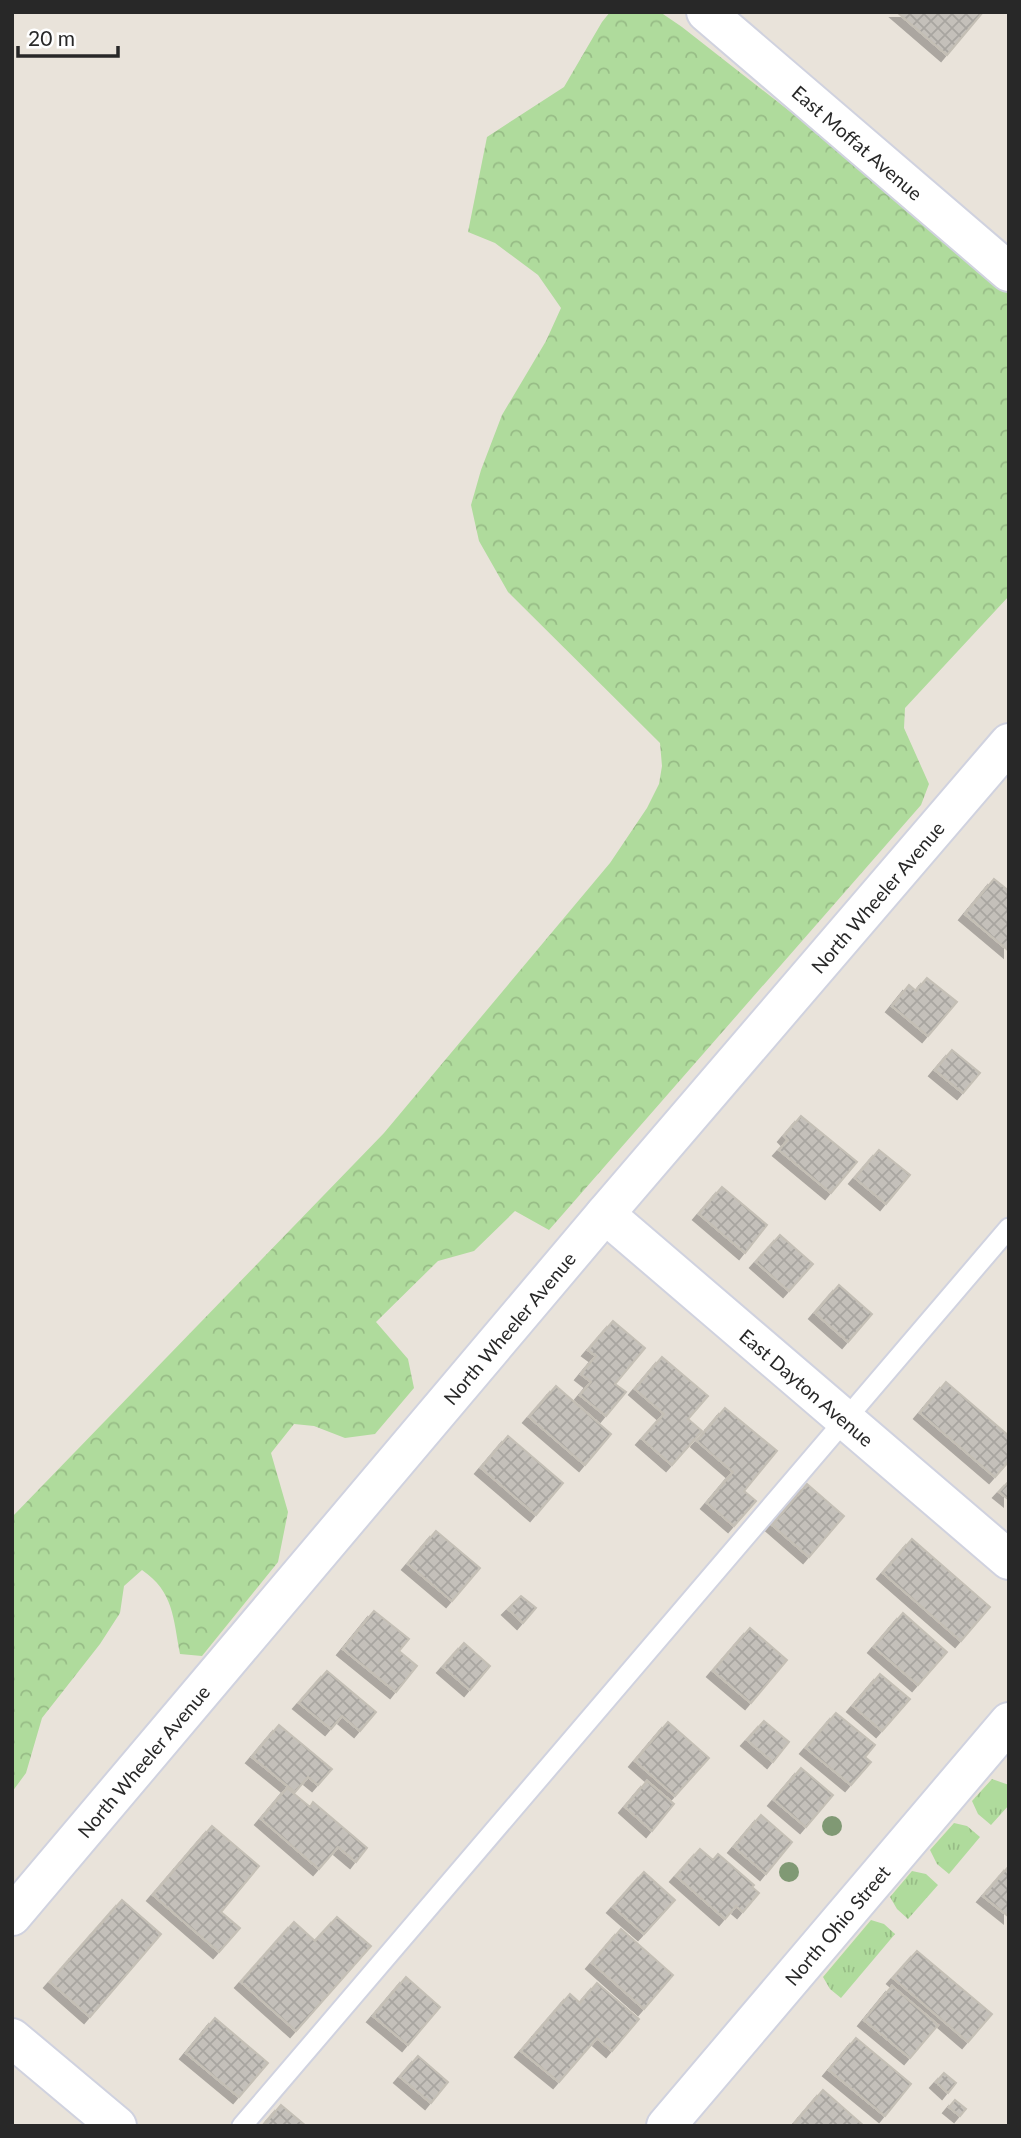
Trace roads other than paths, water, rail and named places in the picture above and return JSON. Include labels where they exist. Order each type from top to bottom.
[{"type":"street","name":"East Moffat Avenue","points":[[706,12],[1009,272]]},
{"type":"street","name":"North Wheeler Avenue","points":[[12,1916],[1009,743]]},
{"type":"street","name":"East Dayton Avenue","points":[[606,1214],[1009,1560]]},
{"type":"street","name":"North Ohio Street","points":[[666,2126],[1009,1723]]},
{"type":"street","points":[[12,2038],[117,2126]]},
{"type":"lane","points":[[242,2126],[1009,1228]]}]
